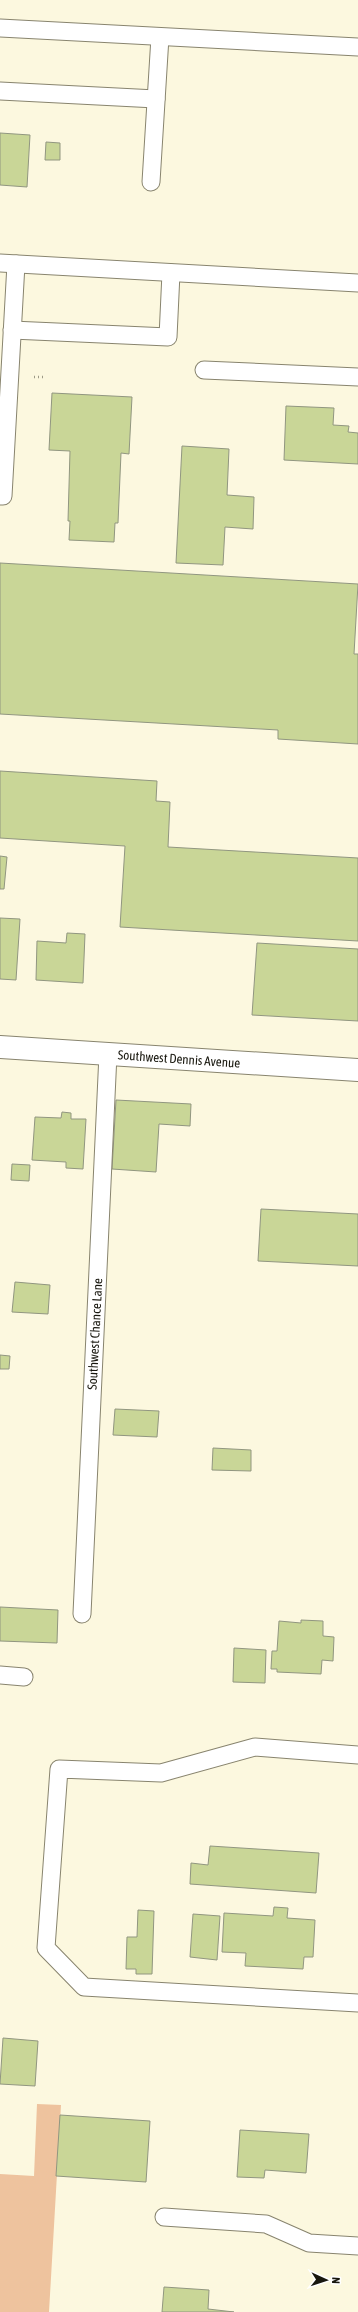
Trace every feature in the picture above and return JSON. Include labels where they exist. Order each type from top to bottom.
[{"type":"street","name":"Southwest Dennis Avenue","points":[[0,1047],[358,1070]]},
{"type":"lane","points":[[0,28],[358,47]]},
{"type":"lane","points":[[151,182],[160,37]]},
{"type":"lane","points":[[0,91],[156,99]]},
{"type":"lane","points":[[0,496],[3,496],[12,330],[8,264],[358,283]]},
{"type":"lane","points":[[12,330],[168,337],[171,272]]},
{"type":"lane","points":[[204,370],[358,377]]},
{"type":"lane","name":"Southwest Chance Lane","points":[[82,1614],[108,1054]]},
{"type":"lane","points":[[0,1675],[24,1677]]},
{"type":"lane","points":[[358,1755],[255,1746],[161,1773],[59,1770],[46,1948],[84,1987],[358,2003]]},
{"type":"lane","points":[[164,2217],[266,2224],[309,2243],[358,2246]]},
{"type":"shaded area","points":[[37,2104],[61,2105],[49,2312],[0,2312],[0,2174],[34,2176]]},
{"type":"building","points":[[0,133],[30,135],[27,187],[0,185]]},
{"type":"building","points":[[46,142],[60,143],[60,160],[45,160]]},
{"type":"building","points":[[52,393],[132,397],[129,454],[121,453],[118,523],[115,523],[114,542],[69,540],[70,521],[68,521],[70,451],[49,450]]},
{"type":"building","points":[[286,406],[334,408],[333,425],[349,426],[348,432],[358,433],[358,464],[284,460]]},
{"type":"building","points":[[182,446],[229,449],[227,495],[254,497],[253,529],[225,527],[223,565],[176,563]]},
{"type":"building","points":[[0,563],[358,584],[354,654],[358,654],[358,744],[278,739],[278,730],[0,714]]},
{"type":"building","points":[[0,771],[157,781],[156,801],[170,802],[168,847],[358,858],[358,941],[120,927],[125,846],[0,838]]},
{"type":"building","points":[[0,856],[7,857],[4,889],[0,889]]},
{"type":"building","points":[[0,918],[20,919],[16,980],[0,979]]},
{"type":"building","points":[[67,933],[85,934],[83,983],[36,980],[37,941],[66,943]]},
{"type":"building","points":[[257,943],[358,949],[358,1021],[252,1015]]},
{"type":"building","points":[[116,1100],[191,1104],[190,1126],[159,1124],[156,1172],[112,1169]]},
{"type":"building","points":[[62,1112],[71,1113],[71,1119],[86,1119],[83,1169],[66,1168],[66,1162],[32,1160],[35,1117],[61,1118]]},
{"type":"building","points":[[12,1164],[30,1165],[29,1181],[11,1180]]},
{"type":"building","points":[[261,1209],[358,1214],[358,1266],[258,1261]]},
{"type":"building","points":[[15,1282],[50,1285],[48,1314],[12,1312]]},
{"type":"building","points":[[0,1355],[10,1356],[9,1369],[0,1369]]},
{"type":"building","points":[[115,1409],[159,1411],[157,1437],[113,1435]]},
{"type":"building","points":[[213,1448],[251,1450],[251,1471],[212,1470]]},
{"type":"building","points":[[0,1607],[58,1610],[57,1643],[0,1641]]},
{"type":"building","points":[[301,1620],[323,1621],[323,1636],[334,1637],[333,1661],[322,1660],[321,1674],[277,1672],[277,1669],[271,1669],[272,1651],[277,1651],[279,1621],[301,1623]]},
{"type":"building","points":[[234,1648],[266,1650],[265,1683],[233,1682]]},
{"type":"building","points":[[210,1846],[319,1853],[316,1893],[190,1884],[191,1863],[208,1865]]},
{"type":"building","points":[[274,1907],[288,1908],[287,1918],[315,1920],[313,1957],[304,1957],[303,1969],[245,1966],[246,1953],[222,1952],[224,1913],[273,1916]]},
{"type":"building","points":[[138,1910],[154,1911],[152,1974],[136,1974],[136,1969],[126,1969],[127,1937],[137,1937]]},
{"type":"building","points":[[193,1914],[220,1916],[217,1960],[190,1957]]},
{"type":"building","points":[[3,2038],[38,2041],[35,2086],[0,2084]]},
{"type":"building","points":[[60,2115],[150,2121],[146,2182],[56,2176]]},
{"type":"building","points":[[240,2130],[309,2134],[306,2173],[265,2170],[264,2178],[237,2177]]},
{"type":"building","points":[[164,2287],[209,2290],[208,2309],[234,2312],[162,2312]]}]
